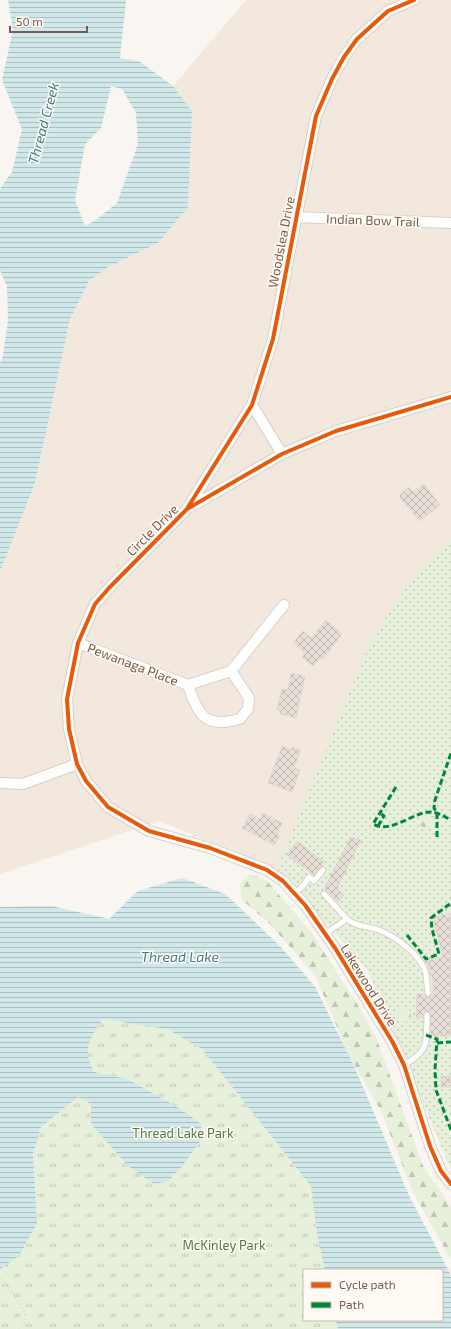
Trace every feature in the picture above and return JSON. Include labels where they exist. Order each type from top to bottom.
[{"type":"street","name":"Woodslea Drive","points":[[187,508],[252,405],[273,339],[316,116],[344,57],[357,40],[388,11],[414,0]]},
{"type":"street","name":"Indian Bow Trail","points":[[296,217],[451,223]]},
{"type":"street","name":"Circle Drive","points":[[78,643],[95,604],[187,508],[282,454],[336,431],[451,397]]},
{"type":"street","points":[[252,405],[282,454]]},
{"type":"street","points":[[231,671],[284,605]]},
{"type":"street","name":"Pewanaga Place","points":[[78,643],[188,686],[231,671],[249,698],[248,709],[240,719],[217,723],[208,719],[196,709],[188,686]]},
{"type":"street","name":"Lakewood Drive","points":[[78,643],[67,699],[69,729],[77,764],[86,781],[108,807],[149,831],[210,848],[267,870],[283,881],[305,906],[325,934],[380,1022],[404,1065],[430,1146],[442,1171],[451,1184]]},
{"type":"street","points":[[0,783],[23,784],[77,764]]},
{"type":"lane","points":[[294,894],[303,886],[308,877],[314,881],[323,870]]},
{"type":"lane","points":[[324,894],[347,920],[354,925],[376,929],[401,942],[410,949],[426,973],[428,993]]},
{"type":"lane","points":[[325,934],[347,920]]},
{"type":"lane","points":[[404,1065],[418,1057],[423,1051],[428,1015]]},
{"type":"path","points":[[0,1279],[20,1302],[26,1315],[23,1325],[19,1329]]},
{"type":"shaded area","points":[[246,0],[451,0],[451,539],[417,573],[386,617],[364,657],[277,869],[159,821],[0,874],[0,572],[35,483],[70,319],[89,281],[108,267],[158,243],[190,128],[192,111],[173,86]]},
{"type":"green space","points":[[451,539],[451,1170],[367,969],[277,869],[364,657],[386,617],[417,573]]},
{"type":"green space","points":[[423,816],[434,816],[434,828],[428,826],[425,829],[416,821]]},
{"type":"green space","points":[[250,874],[266,880],[311,932],[361,1010],[376,1037],[423,1166],[451,1207],[451,1260],[412,1190],[381,1111],[349,1056],[316,977],[270,924],[242,900],[240,883]]},
{"type":"green space","name":"Thread Lake Park","points":[[182,878],[225,894],[281,947],[315,987],[353,1064],[410,1198],[451,1275],[451,1329],[0,1329],[0,907],[51,906],[109,919],[138,891]]},
{"type":"green space","points":[[404,1008],[409,1010],[411,1015],[409,1020],[404,1022],[399,1020],[397,1015],[399,1010]]},
{"type":"water","name":"Thread Creek","points":[[8,0],[126,0],[120,58],[139,61],[173,86],[192,111],[188,207],[158,243],[108,267],[89,281],[70,319],[35,483],[0,572],[0,363],[3,356],[8,320],[7,287],[0,270],[0,189],[12,172],[22,129],[2,80],[13,30]],"holes":[[[111,86],[122,89],[136,113],[138,144],[117,203],[96,220],[85,226],[75,200],[85,144],[101,128]]]},
{"type":"water","name":"Thread Lake","points":[[182,878],[225,894],[281,947],[315,987],[353,1064],[410,1198],[451,1275],[451,1329],[338,1329],[336,1321],[443,1321],[443,1269],[325,1269],[317,1234],[311,1186],[202,1049],[167,1029],[103,1019],[94,1032],[89,1044],[88,1057],[94,1072],[127,1079],[174,1105],[199,1122],[204,1136],[180,1169],[168,1181],[154,1184],[128,1166],[91,1124],[91,1104],[78,1097],[41,1127],[33,1154],[37,1223],[19,1256],[0,1269],[0,907],[51,906],[109,919],[138,891]]},
{"type":"building","points":[[424,484],[440,505],[419,521],[399,496],[409,487],[413,492]]},
{"type":"building","points":[[326,620],[342,634],[323,659],[321,657],[313,666],[302,657],[305,653],[293,643],[303,631],[311,638]]},
{"type":"building","points":[[291,673],[305,676],[296,718],[280,714],[280,711],[277,710],[282,689],[288,690]]},
{"type":"building","points":[[282,746],[291,750],[292,747],[301,750],[294,768],[300,770],[292,792],[268,783]]},
{"type":"building","points":[[263,813],[282,823],[277,834],[280,836],[274,845],[242,828],[250,814],[260,819]]},
{"type":"building","points":[[351,837],[361,840],[337,889],[344,895],[338,902],[324,889]]},
{"type":"building","points":[[297,841],[324,862],[314,875],[287,855]]},
{"type":"building","points":[[451,913],[451,1036],[431,1036],[430,1013],[425,1011],[423,1018],[416,1017],[417,994],[424,994],[428,997],[433,995],[433,980],[427,961],[443,957],[433,918]]},
{"type":"building","points":[[441,1076],[451,1076],[451,1087],[441,1087]]},
{"type":"marked path","points":[[437,837],[437,813],[434,808],[435,800],[451,753]]},
{"type":"marked path","points":[[396,787],[373,824],[380,826],[394,825],[423,813],[430,812],[439,814],[451,820]]},
{"type":"marked path","points":[[378,826],[384,816],[380,813]]},
{"type":"marked path","points":[[407,935],[426,959],[439,954],[432,929],[431,918],[451,903]]},
{"type":"marked path","points":[[426,1035],[437,1039],[435,1070],[436,1090],[451,1130]]},
{"type":"marked path","points":[[437,1043],[451,1042]]},
{"type":"cycle path","points":[[188,507],[252,405],[273,339],[316,116],[332,79],[344,57],[357,39],[388,11],[414,0]]},
{"type":"cycle path","points":[[451,397],[336,431],[282,454],[187,509],[95,604],[78,643],[67,699],[69,729],[77,764],[86,781],[108,807],[149,831],[210,848],[267,870],[283,881],[305,905],[335,948],[392,1041],[404,1065],[430,1146],[441,1171],[451,1184]]},
{"type":"park label","name":"McKinley Park","points":[[224,1245]]}]
